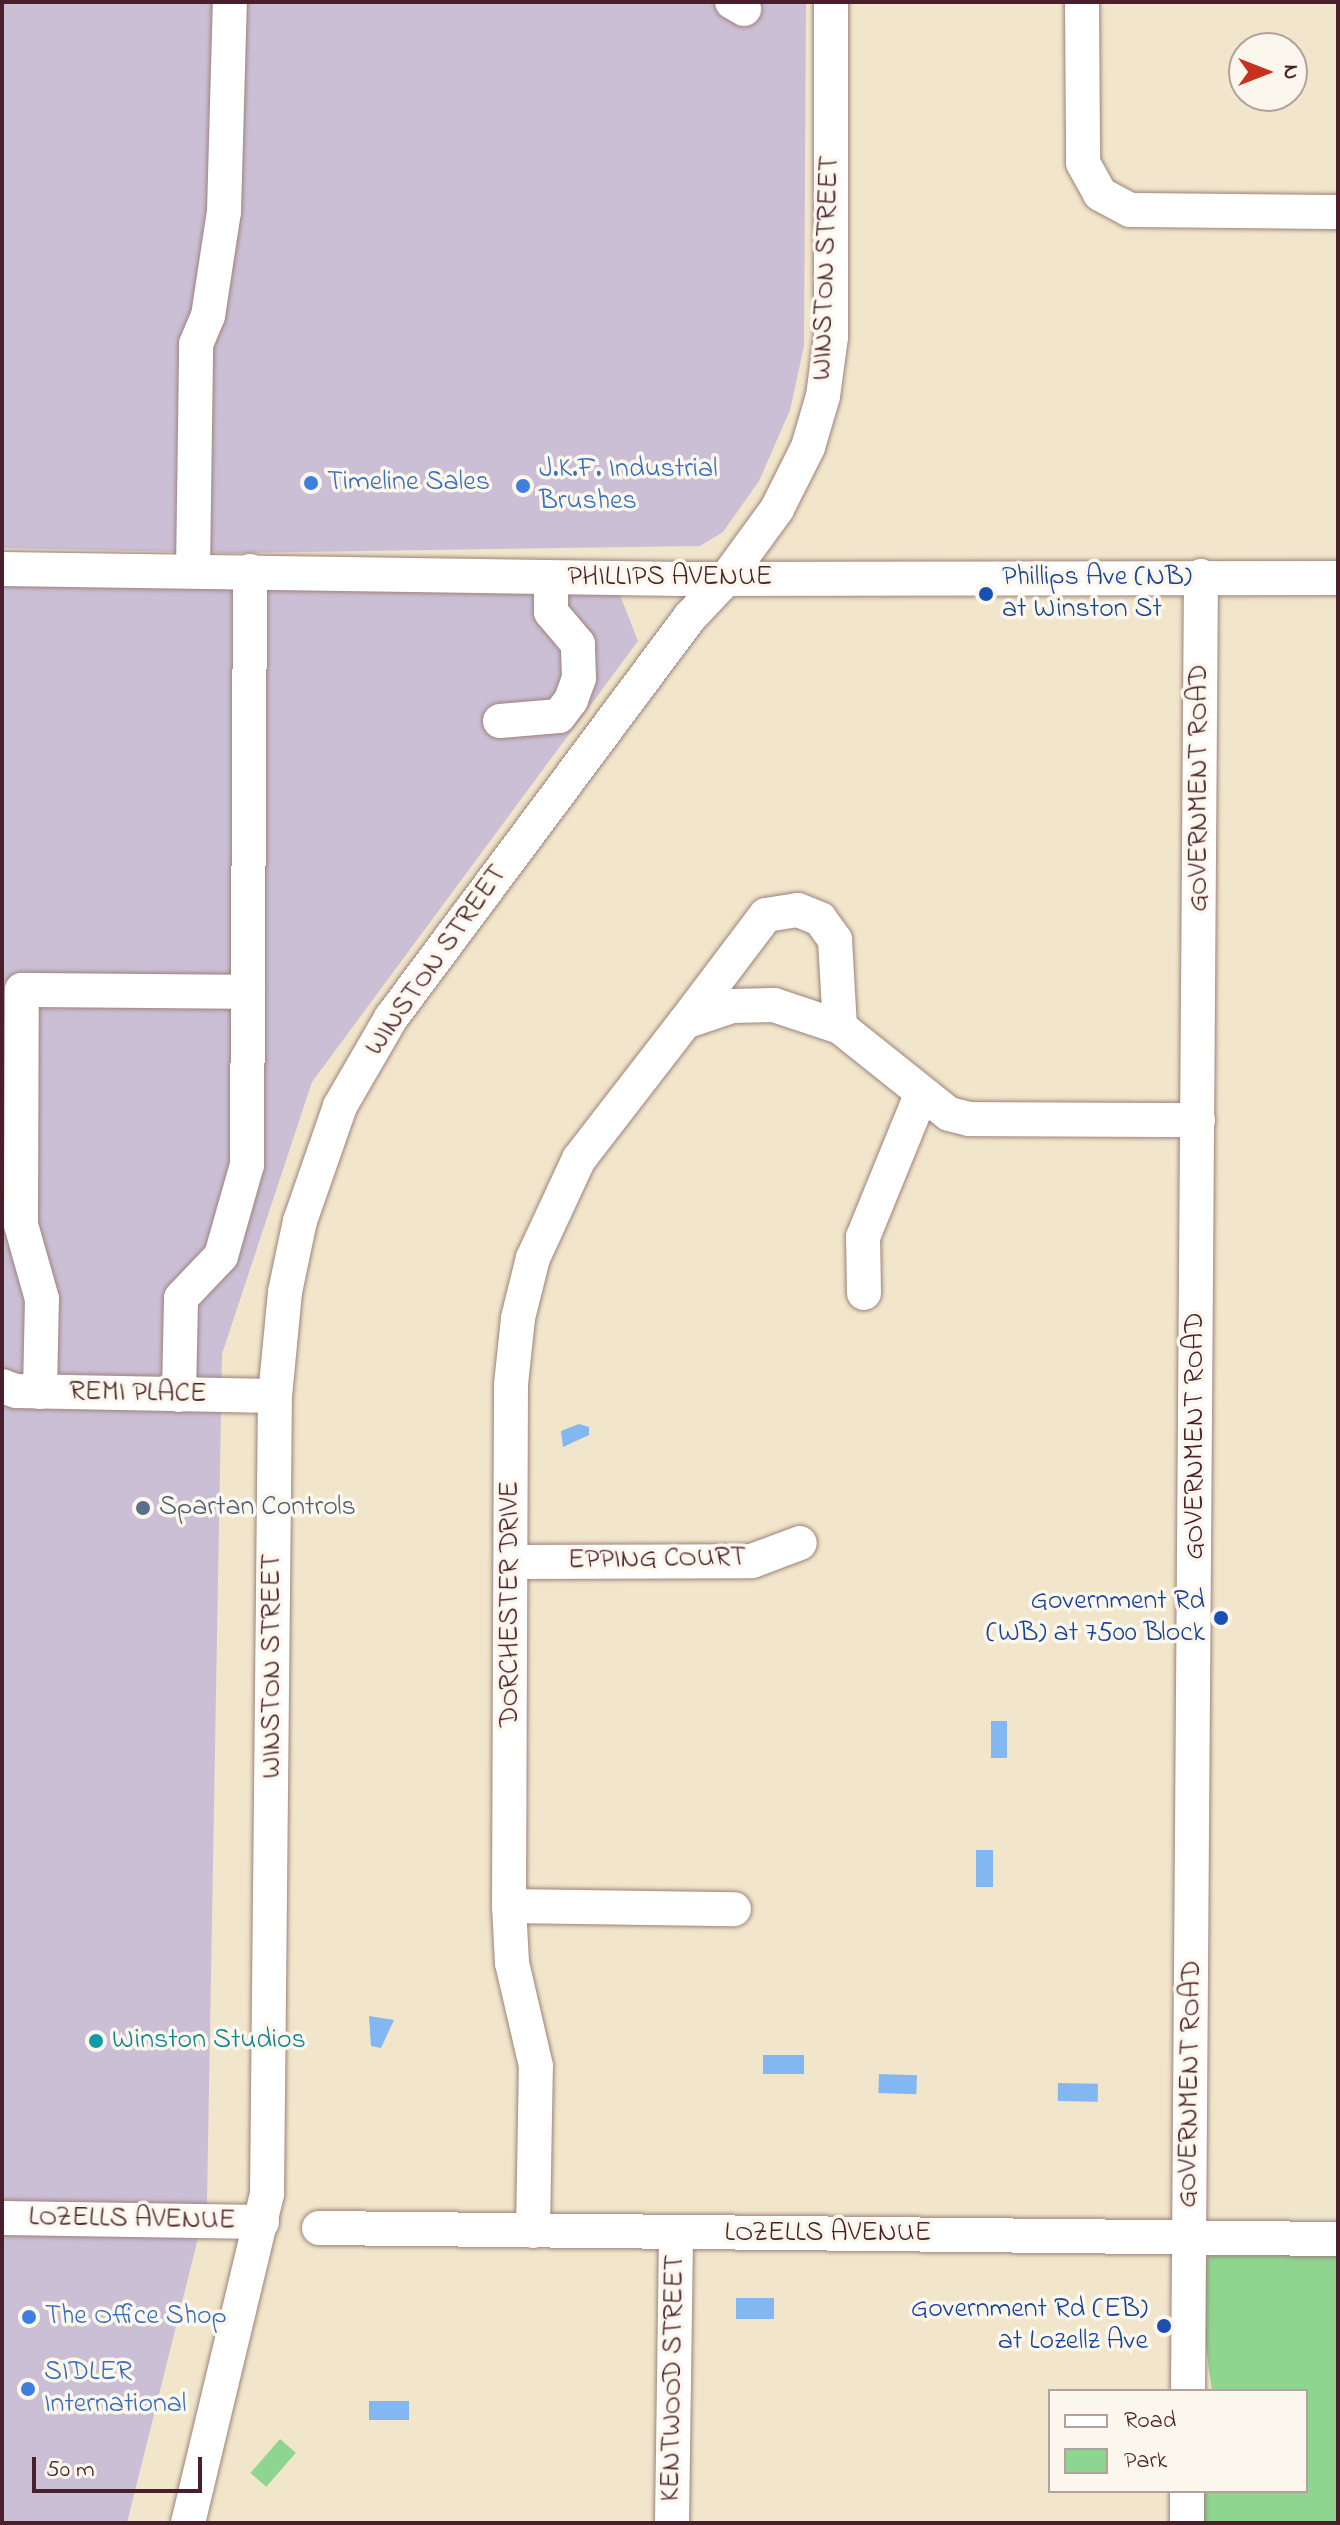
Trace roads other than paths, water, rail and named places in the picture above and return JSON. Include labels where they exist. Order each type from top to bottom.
[{"type":"street","points":[[193,571],[196,344],[208,316],[224,212],[230,2]]},
{"type":"street","name":"WINSTON STREET","points":[[188,2523],[262,2222],[269,2151],[275,1396],[285,1292],[297,1236],[340,1106],[391,1018],[689,618],[726,579],[777,509],[808,447],[823,396],[831,337],[831,2]]},
{"type":"street","points":[[1082,2],[1083,163],[1100,194],[1130,210],[1338,212]]},
{"type":"street","name":"PHILLIPS AVENUE","points":[[2,569],[551,578],[1338,578]]},
{"type":"street","points":[[179,1395],[181,1298],[221,1256],[247,1165],[250,571]]},
{"type":"street","name":"GOVERNMENT ROAD","points":[[1188,2389],[1201,576]]},
{"type":"street","points":[[500,721],[559,716],[571,700],[579,678],[578,644],[551,612],[551,578]]},
{"type":"street","name":"DORCHESTER DRIVE","points":[[533,2231],[536,2066],[512,1963],[509,1906],[511,1384],[518,1318],[533,1258],[579,1159],[685,1022],[744,937],[766,915],[798,910],[820,919],[835,940],[840,1027]]},
{"type":"street","points":[[40,1392],[42,1299],[21,1225],[22,990],[248,992]]},
{"type":"street","points":[[685,1022],[732,1006],[774,1005],[840,1027],[921,1095],[949,1114],[969,1119],[1198,1120]]},
{"type":"street","points":[[864,1293],[863,1237],[921,1095]]},
{"type":"street","name":"REMI PLACE","points":[[2,1386],[40,1392],[275,1396]]},
{"type":"street","name":"EPPING COURT","points":[[511,1562],[752,1561],[800,1543]]},
{"type":"street","points":[[509,1906],[734,1909]]},
{"type":"street","name":"LOZELLS AVENUE","points":[[2,2218],[262,2222]]},
{"type":"street","name":"LOZELLS AVENUE","points":[[319,2228],[1338,2239]]},
{"type":"street","name":"KENTWOOD STREET","points":[[672,2523],[676,2233]]},
{"type":"street","points":[[1187,2493],[1187,2523]]},
{"type":"water","points":[[579,1424],[589,1427],[589,1435],[563,1447],[561,1431]]},
{"type":"water","points":[[991,1721],[1007,1721],[1007,1758],[991,1758]]},
{"type":"water","points":[[976,1850],[993,1850],[993,1887],[976,1887]]},
{"type":"water","points":[[369,2016],[394,2020],[381,2048],[371,2046]]},
{"type":"water","points":[[763,2055],[804,2055],[804,2074],[763,2074]]},
{"type":"water","points":[[879,2074],[917,2075],[916,2094],[878,2093]]},
{"type":"water","points":[[1058,2083],[1098,2084],[1098,2102],[1058,2101]]},
{"type":"water","points":[[736,2298],[774,2298],[774,2319],[736,2319]]},
{"type":"water","points":[[369,2401],[409,2401],[409,2420],[369,2420]]},
{"type":"place","name":"Timeline Sales","points":[[311,483]]},
{"type":"place","name":"J.K.F. Industrial Brushes","points":[[523,486]]},
{"type":"place","name":"Phillips Ave (NB) at Winston St","points":[[986,594]]},
{"type":"place","name":"Spartan Controls","points":[[143,1508]]},
{"type":"place","name":"Government Rd (WB) at 7500 Block","points":[[1221,1618]]},
{"type":"place","name":"Winston Studios","points":[[96,2041]]},
{"type":"place","name":"The Office Shop","points":[[29,2317]]},
{"type":"place","name":"Government Rd (EB) at Lozellz Ave","points":[[1164,2326]]},
{"type":"place","name":"SIDLER International","points":[[28,2389]]}]
